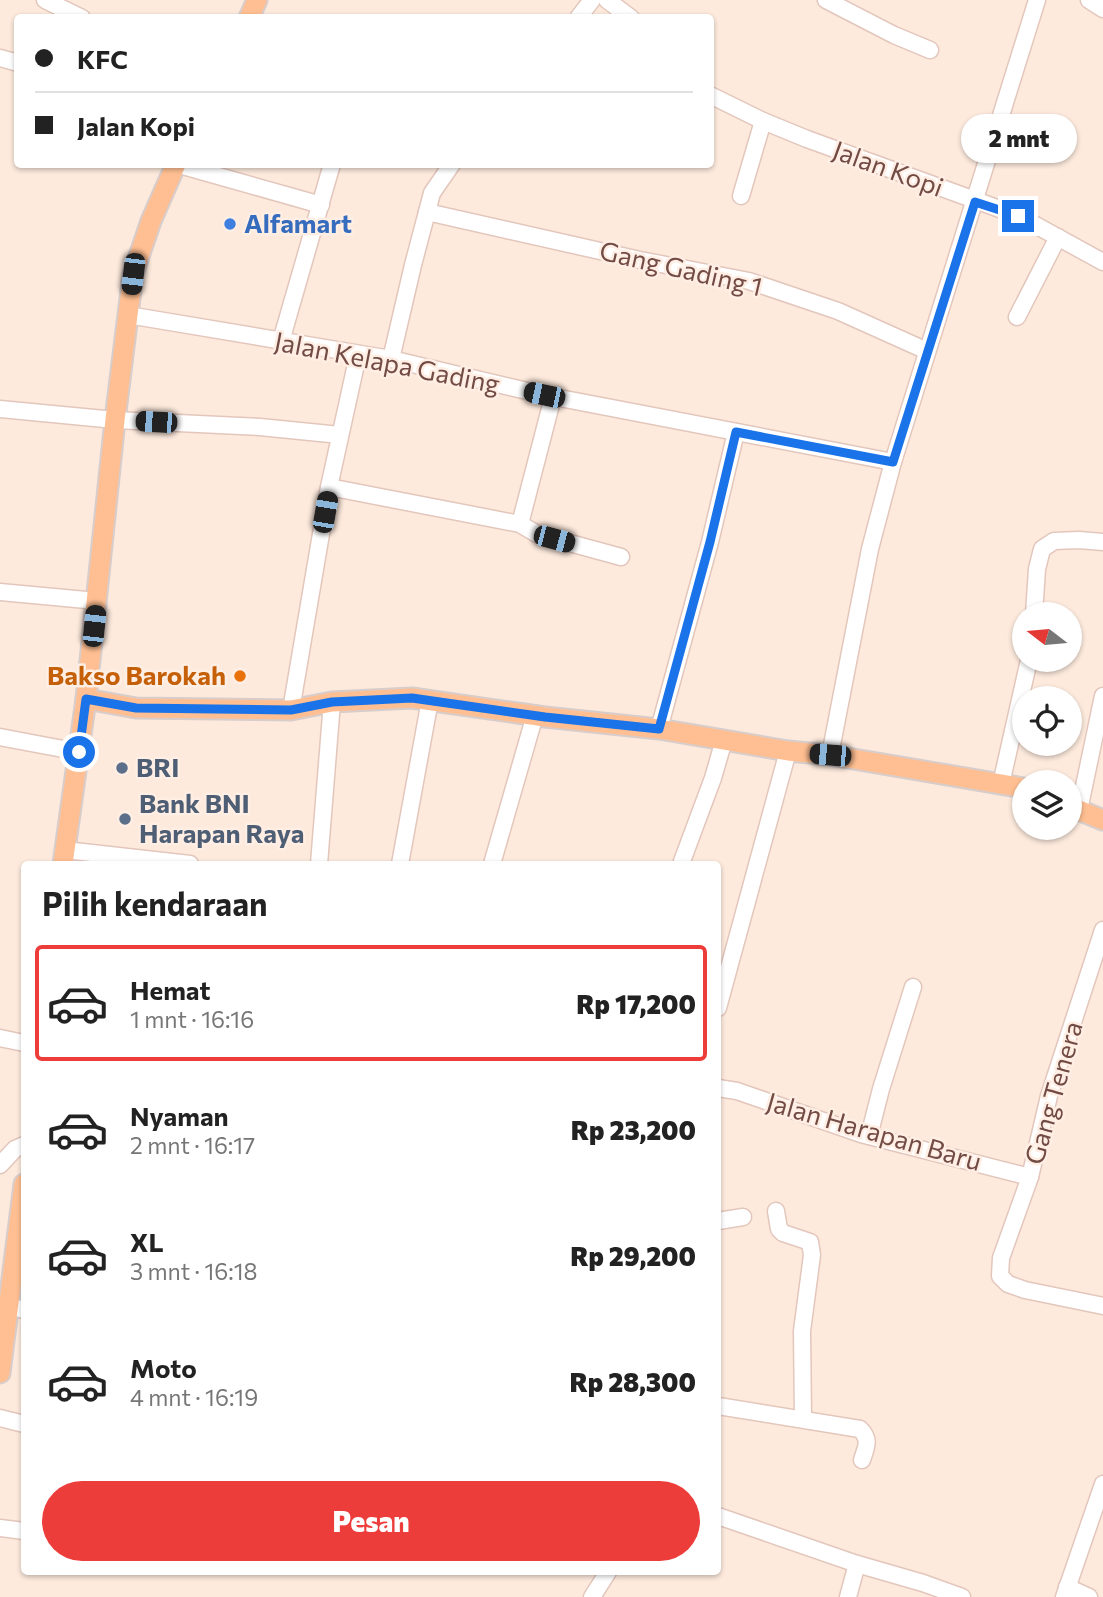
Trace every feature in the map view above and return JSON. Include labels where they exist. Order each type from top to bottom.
[{"type":"main road","points":[[64,858],[86,699],[133,274],[151,221],[174,168]]},
{"type":"main road","points":[[86,699],[136,708],[291,710],[332,702],[412,698],[659,729],[1012,786]]},
{"type":"main road","points":[[1082,811],[1103,820]]},
{"type":"main road","points":[[0,1373],[17,1308],[21,1237]]},
{"type":"street","points":[[581,14],[592,0]]},
{"type":"street","points":[[607,0],[626,14]]},
{"type":"street","points":[[830,755],[870,550],[893,462],[1037,0]]},
{"type":"street","points":[[1089,0],[1103,9]]},
{"type":"street","points":[[47,1],[74,14]]},
{"type":"street","points":[[831,1],[894,35],[930,50]]},
{"type":"street","name":"Jalan Kopi","points":[[714,97],[763,121],[1018,216],[1103,262]]},
{"type":"street","points":[[741,196],[763,121]]},
{"type":"street","points":[[190,168],[321,205]]},
{"type":"street","points":[[282,341],[331,168]]},
{"type":"street","points":[[391,359],[432,192],[450,168]]},
{"type":"street","name":"Gang Gading 1","points":[[427,212],[640,260],[749,281],[838,311],[927,351]]},
{"type":"street","points":[[1017,317],[1058,237]]},
{"type":"street","name":"Jalan Kelapa Gading","points":[[128,315],[391,359],[553,397],[893,462]]},
{"type":"street","points":[[291,710],[330,487],[358,355]]},
{"type":"street","points":[[520,524],[553,397]]},
{"type":"street","points":[[0,409],[115,420],[260,427],[341,435]]},
{"type":"street","points":[[659,729],[710,542],[736,432]]},
{"type":"street","points":[[330,487],[520,524],[537,534],[621,557]]},
{"type":"street","points":[[1035,602],[1037,569],[1042,550],[1055,541],[1103,542]]},
{"type":"street","points":[[0,592],[97,601]]},
{"type":"street","points":[[1000,784],[1025,672]]},
{"type":"street","points":[[1082,777],[1103,696]]},
{"type":"street","points":[[401,861],[430,700]]},
{"type":"street","points":[[319,861],[332,702]]},
{"type":"street","points":[[493,861],[535,715]]},
{"type":"street","points":[[0,737],[79,752]]},
{"type":"street","points":[[682,861],[724,740]]},
{"type":"street","points":[[721,998],[788,751]]},
{"type":"street","points":[[64,858],[127,861]]},
{"type":"street","name":"Gang Tenera","points":[[1103,930],[1049,1096],[1030,1177],[1001,1258],[1000,1276],[1008,1284],[1025,1290],[1103,1306]]},
{"type":"street","points":[[869,1136],[913,987]]},
{"type":"street","points":[[0,1038],[21,1042]]},
{"type":"street","name":"Jalan Harapan Baru","points":[[721,1088],[737,1091],[869,1136],[1030,1177]]},
{"type":"street","points":[[0,1165],[21,1146]]},
{"type":"street","points":[[776,1211],[779,1229],[783,1233],[810,1242],[812,1255],[803,1331],[803,1419]]},
{"type":"street","points":[[721,1221],[743,1217]]},
{"type":"street","points":[[721,1406],[860,1429],[866,1435],[867,1442],[862,1460]]},
{"type":"street","points":[[0,1418],[21,1423]]},
{"type":"street","points":[[1089,1597],[1065,1592],[1103,1484]]},
{"type":"street","points":[[721,1517],[962,1597]]},
{"type":"street","points":[[0,1528],[21,1531]]},
{"type":"street","points":[[848,1597],[857,1564]]},
{"type":"street","points":[[592,1597],[606,1575]]},
{"type":"place","name":"Alfamart","points":[[230,224]]},
{"type":"place","name":"Bakso Barokah","points":[[240,676]]},
{"type":"place","name":"BRI","points":[[122,768]]},
{"type":"place","name":"Bank BNI Harapan Raya","points":[[125,819]]},
{"type":"route","points":[[79,752],[86,699],[136,708],[291,710],[332,702],[412,698],[545,717],[659,729],[710,542],[736,432],[893,462],[975,202],[1018,216]]}]
